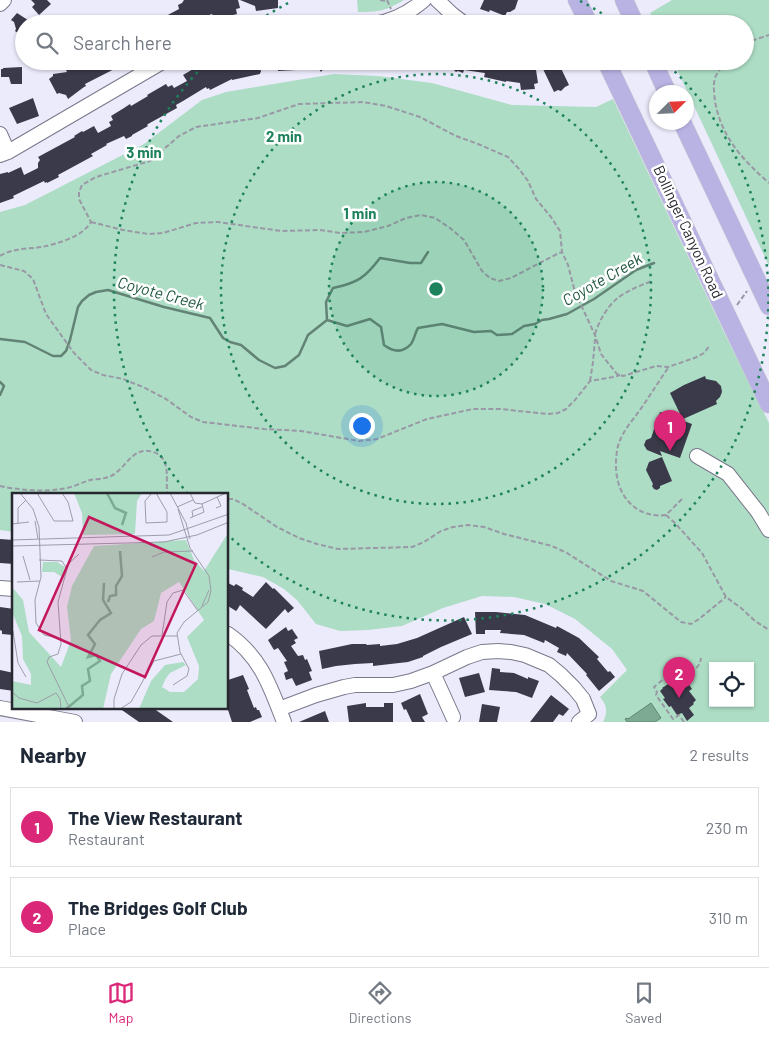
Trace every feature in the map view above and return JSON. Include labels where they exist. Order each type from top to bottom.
[{"type":"main road","points":[[577,0],[584,15]]},
{"type":"main road","points":[[624,0],[631,15]]},
{"type":"main road","name":"Bollinger Canyon Road","points":[[610,70],[769,404]]},
{"type":"main road","points":[[657,70],[665,85]]},
{"type":"main road","points":[[686,130],[769,306]]},
{"type":"street","points":[[0,4],[4,0]]},
{"type":"street","points":[[403,15],[424,0]]},
{"type":"street","points":[[437,0],[453,15]]},
{"type":"street","points":[[0,134],[4,154],[149,70]]},
{"type":"street","points":[[697,456],[728,474],[758,512],[769,530]]},
{"type":"street","points":[[229,635],[250,654],[265,675],[281,716],[316,695],[355,685],[392,684],[411,681],[467,657],[482,652],[498,651],[531,657],[549,665],[561,675],[583,699],[588,714],[579,722]]},
{"type":"street","points":[[433,673],[453,716]]},
{"type":"street","points":[[0,708],[75,722]]},
{"type":"path","points":[[380,0],[387,1]]},
{"type":"path","points":[[754,40],[769,35]]},
{"type":"path","points":[[720,70],[716,77],[714,92],[716,109],[727,137],[747,163],[769,183]]},
{"type":"path","points":[[562,252],[511,278],[500,281],[490,278],[482,270],[464,240],[450,228],[434,218],[421,215],[364,232],[281,231],[218,222],[196,223],[163,233],[148,234],[91,222],[79,199],[79,192],[82,185],[96,177],[150,161],[179,136],[196,127],[258,118],[299,104],[363,102],[386,106],[420,117],[456,136],[508,158],[520,170],[528,181],[536,199],[560,231],[562,252],[568,265],[575,292],[595,335],[601,354],[617,374],[620,375]]},
{"type":"path","points":[[0,256],[14,250],[63,241],[87,228],[91,222]]},
{"type":"path","points":[[0,265],[24,271],[33,279],[46,314],[74,353],[90,370],[123,379],[143,387],[166,399],[191,417],[203,422],[278,431],[301,431],[359,440],[377,439],[427,419],[473,409],[500,409],[548,414],[558,413],[566,409],[590,381],[597,326],[608,308],[618,297],[652,281]]},
{"type":"path","points":[[736,306],[747,291]]},
{"type":"path","points":[[590,381],[623,376],[656,366],[668,367],[697,357],[704,353],[710,345]]},
{"type":"path","points":[[668,367],[618,445],[617,477],[620,488],[628,501],[634,507],[648,514],[666,515],[682,499]]},
{"type":"path","points":[[0,486],[46,490],[62,489],[109,477],[118,472],[135,454],[142,451],[153,452],[161,456],[166,465],[168,493]]},
{"type":"path","points":[[229,499],[243,504],[277,527],[298,538],[338,548],[412,547],[453,527],[468,525],[484,527],[552,546],[568,553],[611,581],[643,592],[681,622],[690,624],[726,597]]},
{"type":"path","points":[[666,515],[702,553],[726,597],[769,630]]},
{"type":"path","points":[[684,722],[679,715],[673,719],[656,695],[657,692],[654,687],[671,673],[680,677],[683,673],[694,670],[701,662],[701,658]]},
{"type":"shaded area","points":[[357,0],[404,0],[382,10],[358,12]]},
{"type":"shaded area","points":[[672,0],[769,0],[769,266],[694,106],[694,85],[684,85],[677,70],[754,70],[754,15],[651,15],[650,13]]},
{"type":"shaded area","points":[[334,74],[378,76],[432,83],[512,105],[596,107],[613,99],[769,423],[769,722],[603,722],[606,709],[600,697],[627,670],[612,649],[575,619],[545,604],[514,597],[482,596],[443,608],[402,626],[340,631],[316,624],[297,600],[284,589],[263,577],[229,569],[229,493],[12,493],[12,532],[0,530],[0,212],[25,205],[144,144],[202,100],[226,92]]},
{"type":"shaded area","points":[[651,703],[661,718],[655,722],[627,722],[625,719],[628,719]]},
{"type":"building","points":[[31,0],[47,0],[51,4],[39,15],[32,7],[35,4]]},
{"type":"building","points":[[184,0],[238,0],[240,8],[236,9],[237,14],[233,15],[168,15],[179,9],[178,5]]},
{"type":"building","points":[[240,0],[278,0],[278,8],[256,11],[255,6]]},
{"type":"building","points":[[484,0],[518,0],[515,9],[507,12],[506,15],[480,9]]},
{"type":"building","points":[[15,15],[15,26],[14,22],[11,20]]},
{"type":"building","points":[[15,67],[15,70],[22,70],[22,84],[11,84],[9,77],[1,77],[1,69]]},
{"type":"building","points":[[66,70],[112,70],[85,84],[86,86],[68,99],[66,95],[57,94],[49,79],[53,74],[67,72]]},
{"type":"building","points":[[191,70],[261,70],[261,72],[260,74],[232,79],[210,90],[206,87],[176,105],[177,108],[148,124],[148,126],[132,136],[126,139],[124,136],[106,144],[91,154],[93,156],[58,175],[59,177],[47,183],[44,181],[13,196],[14,198],[0,203],[0,174],[8,173],[21,167],[24,175],[38,168],[40,160],[38,157],[75,137],[82,131],[94,126],[98,133],[111,126],[109,122],[113,120],[111,116],[166,84],[168,87],[172,85],[174,88],[187,81],[183,75]]},
{"type":"building","points":[[454,70],[464,70],[463,73]]},
{"type":"building","points":[[464,70],[536,70],[538,83],[534,84],[535,89],[521,90],[520,83],[484,77],[485,73]]},
{"type":"building","points":[[543,70],[562,70],[569,85],[561,91],[554,92]]},
{"type":"building","points":[[33,98],[39,116],[17,124],[9,108]]},
{"type":"building","points":[[705,376],[706,379],[716,381],[721,386],[722,392],[716,401],[717,404],[681,420],[692,424],[680,458],[660,451],[662,456],[647,450],[644,445],[646,440],[651,438],[660,412],[682,418],[670,393]]},
{"type":"building","points":[[662,457],[672,481],[660,486],[657,490],[652,486],[653,484],[646,470],[649,462]]},
{"type":"building","points":[[0,539],[12,540],[12,564],[0,563]]},
{"type":"building","points":[[266,582],[294,608],[288,613],[285,609],[266,629],[240,605],[236,611],[229,607],[229,584],[234,586],[236,584],[253,597]]},
{"type":"building","points":[[0,607],[12,609],[12,635],[2,634],[0,630]]},
{"type":"building","points":[[475,612],[525,615],[556,628],[557,626],[579,638],[599,657],[597,659],[615,677],[599,691],[587,674],[567,653],[566,656],[557,652],[559,648],[545,640],[544,643],[524,635],[500,633],[501,630],[485,630],[485,634],[476,634]]},
{"type":"building","points":[[464,617],[472,634],[423,657],[408,662],[373,666],[373,663],[355,664],[322,669],[319,651],[352,644],[380,644],[380,646],[397,644],[417,638]]},
{"type":"building","points":[[286,627],[288,631],[292,629],[298,638],[294,640],[296,643],[291,646],[298,656],[303,655],[305,660],[307,659],[312,671],[309,672],[312,680],[296,686],[292,678],[286,680],[284,673],[288,671],[284,662],[287,661],[278,648],[274,650],[268,640]]},
{"type":"building","points":[[492,668],[500,669],[500,672],[514,673],[539,681],[532,698],[516,692],[489,690]]},
{"type":"building","points":[[0,670],[12,673],[12,691],[0,689]]},
{"type":"building","points":[[479,673],[485,692],[465,697],[459,678]]},
{"type":"building","points":[[243,675],[254,708],[256,707],[259,710],[262,717],[250,722],[232,722],[228,710],[229,680]]},
{"type":"building","points":[[679,677],[683,682],[686,680],[692,689],[689,691],[696,700],[689,708],[694,715],[687,721],[682,713],[677,715],[671,706],[669,707],[660,691]]},
{"type":"building","points":[[420,694],[428,714],[422,717],[425,722],[412,722],[401,703]]},
{"type":"building","points":[[551,695],[569,709],[563,716],[559,714],[553,722],[530,722]]},
{"type":"building","points":[[366,703],[366,707],[384,707],[384,703],[393,703],[393,722],[349,722],[347,706]]},
{"type":"building","points":[[482,704],[500,707],[497,722],[479,722]]},
{"type":"building","points":[[122,710],[156,710],[173,722],[139,722]]},
{"type":"building","points":[[325,711],[329,722],[299,722]]},
{"type":"waterway","points":[[327,320],[326,302],[333,288],[360,279],[380,258],[421,263],[428,252]]},
{"type":"waterway","name":"Coyote Creek","points":[[327,320],[347,326],[370,319],[381,327],[384,345],[390,349],[397,350],[404,349],[411,344],[418,328],[442,324],[474,332],[491,331],[497,335],[512,334],[524,326],[567,314],[594,299],[636,270],[654,263]]},
{"type":"waterway","name":"Coyote Creek","points":[[0,339],[25,342],[53,356],[61,356],[66,351],[78,307],[82,301],[96,292],[108,290],[164,307],[210,318],[223,338],[241,345],[259,360],[275,368],[285,366],[299,355],[308,335],[327,320]]},
{"type":"waterway","name":"Coyote Creek","points":[[0,382],[4,386],[0,395]]},
{"type":"place","name":"The View Restaurant","points":[[670,451]]},
{"type":"place","name":"The Bridges Golf Club","points":[[679,698]]}]
